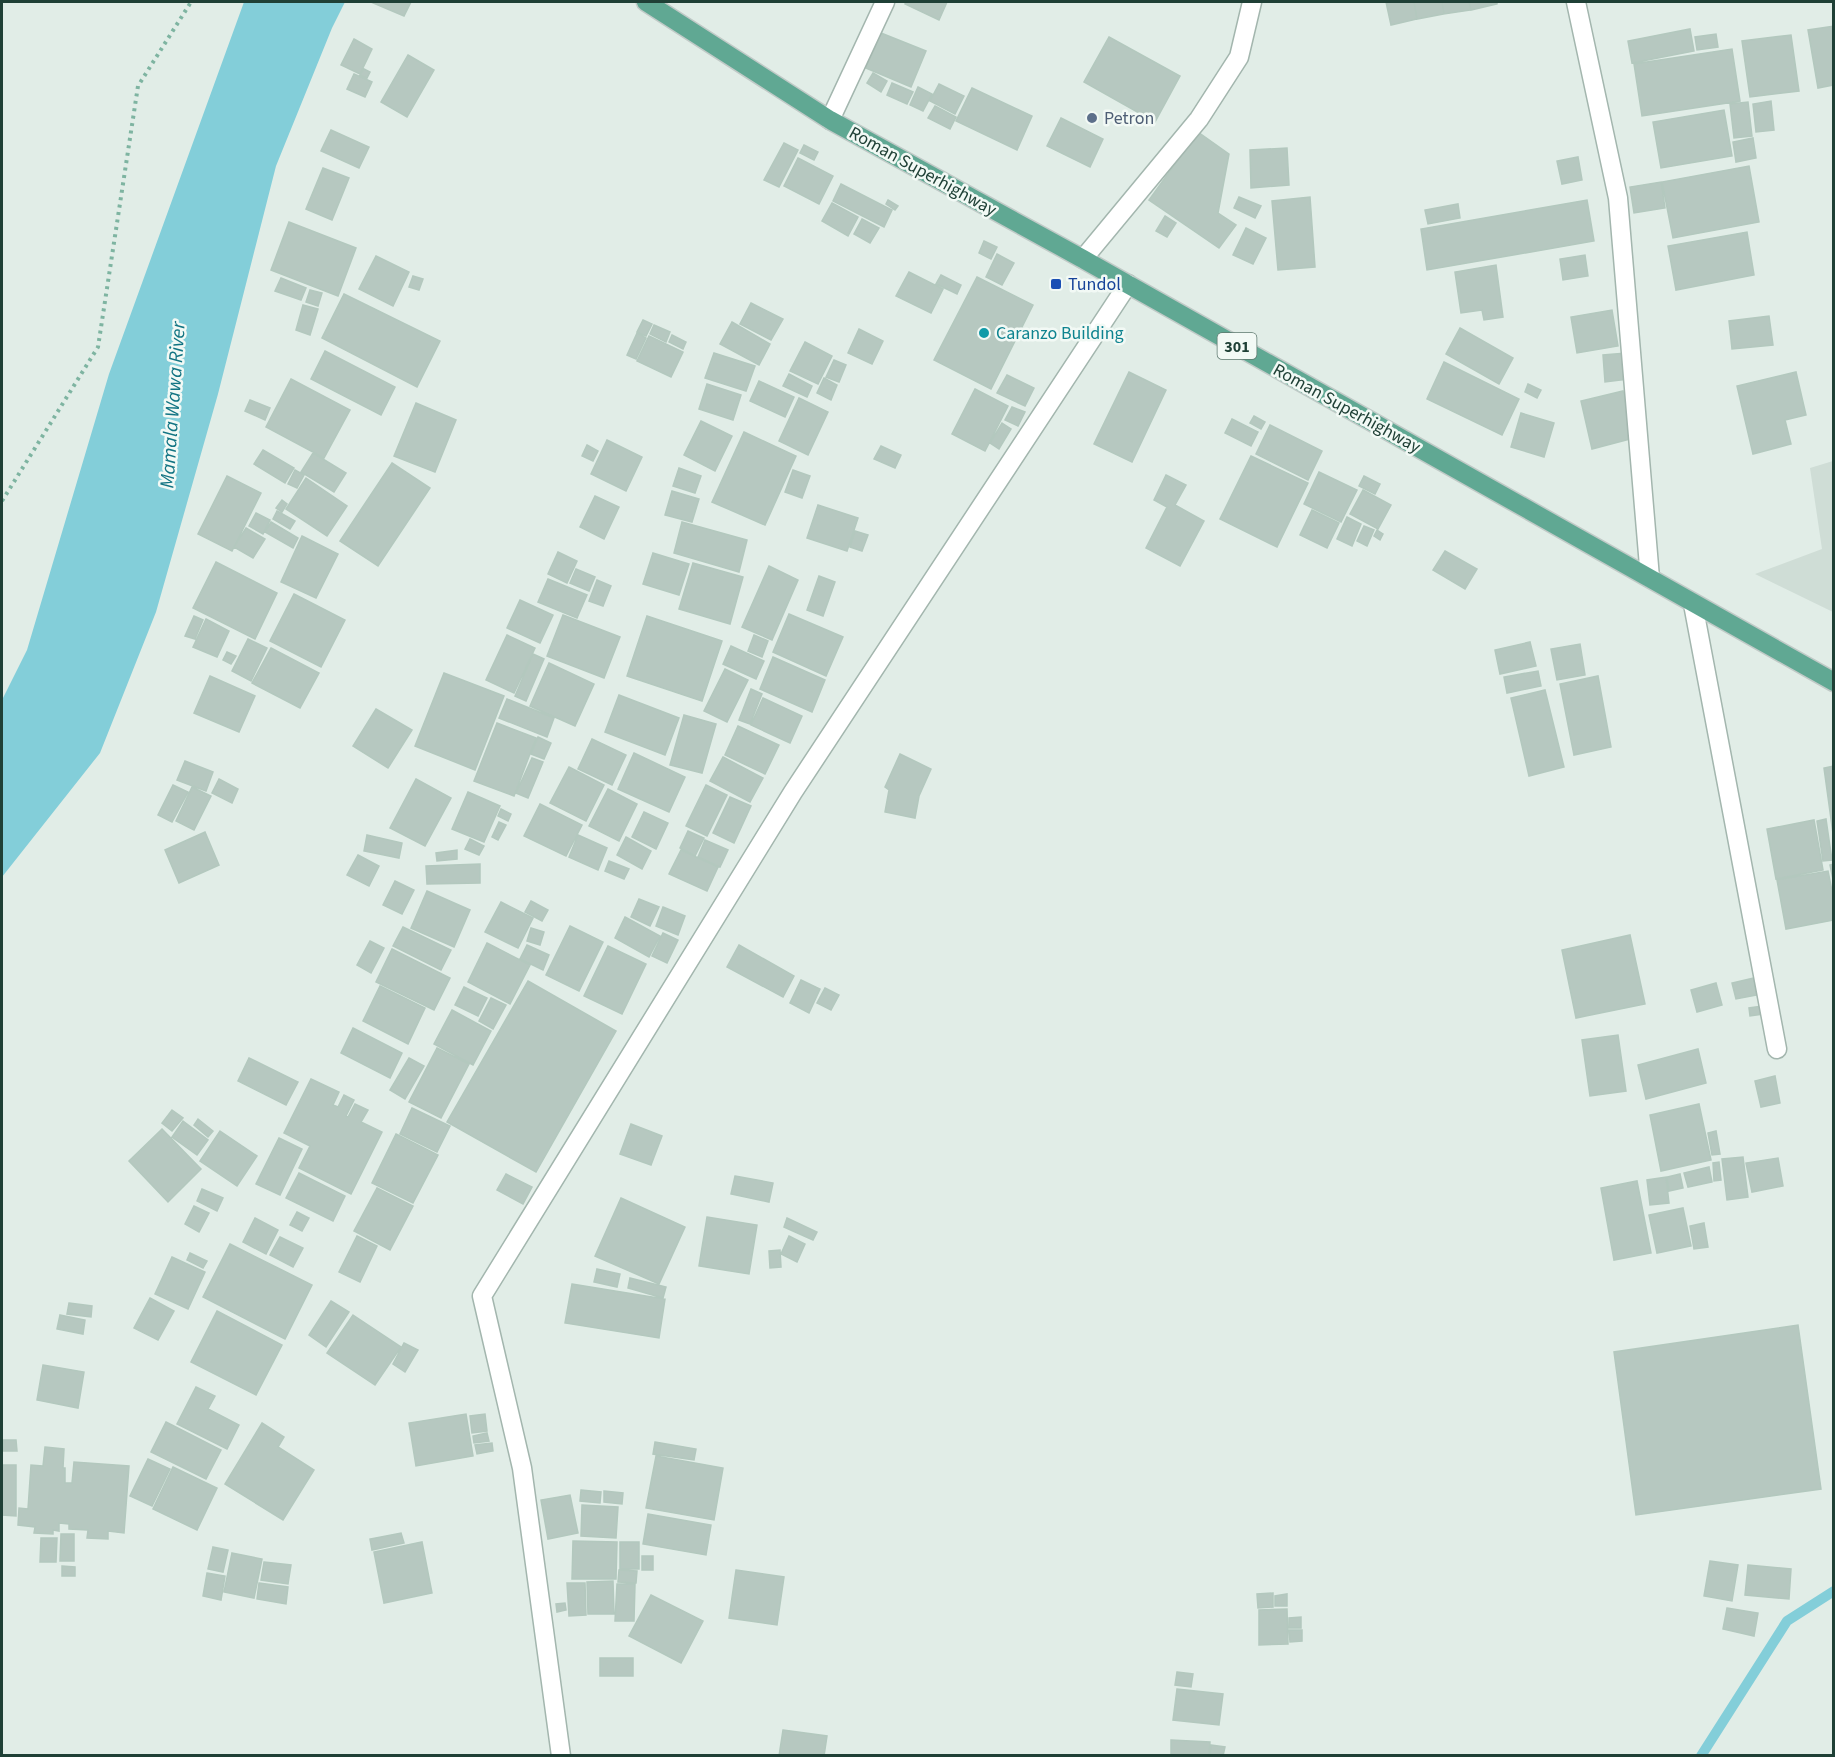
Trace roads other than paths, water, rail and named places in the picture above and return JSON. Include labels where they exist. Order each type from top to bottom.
[{"type":"main road","name":"Roman Superhighway","points":[[646,2],[830,120],[1128,284],[1833,682]]},
{"type":"street","points":[[830,120],[885,2]]},
{"type":"street","points":[[1083,259],[1199,119],[1239,57],[1252,2]]},
{"type":"street","points":[[1576,2],[1618,198],[1650,578]]},
{"type":"street","points":[[561,1755],[522,1468],[482,1296],[793,792],[1128,284]]},
{"type":"street","points":[[1693,604],[1777,1049]]},
{"type":"water","name":"Mamala Wawa River","points":[[244,2],[345,2],[332,28],[276,166],[218,394],[156,612],[100,753],[2,877],[2,700],[27,650],[109,374]]},
{"type":"waterway","points":[[1701,1756],[1787,1621],[1834,1591]]},
{"type":"place","name":"Petron","points":[[1092,118]]},
{"type":"place","name":"Tundol","points":[[1056,284]]},
{"type":"place","name":"Caranzo Building","points":[[984,333]]}]
